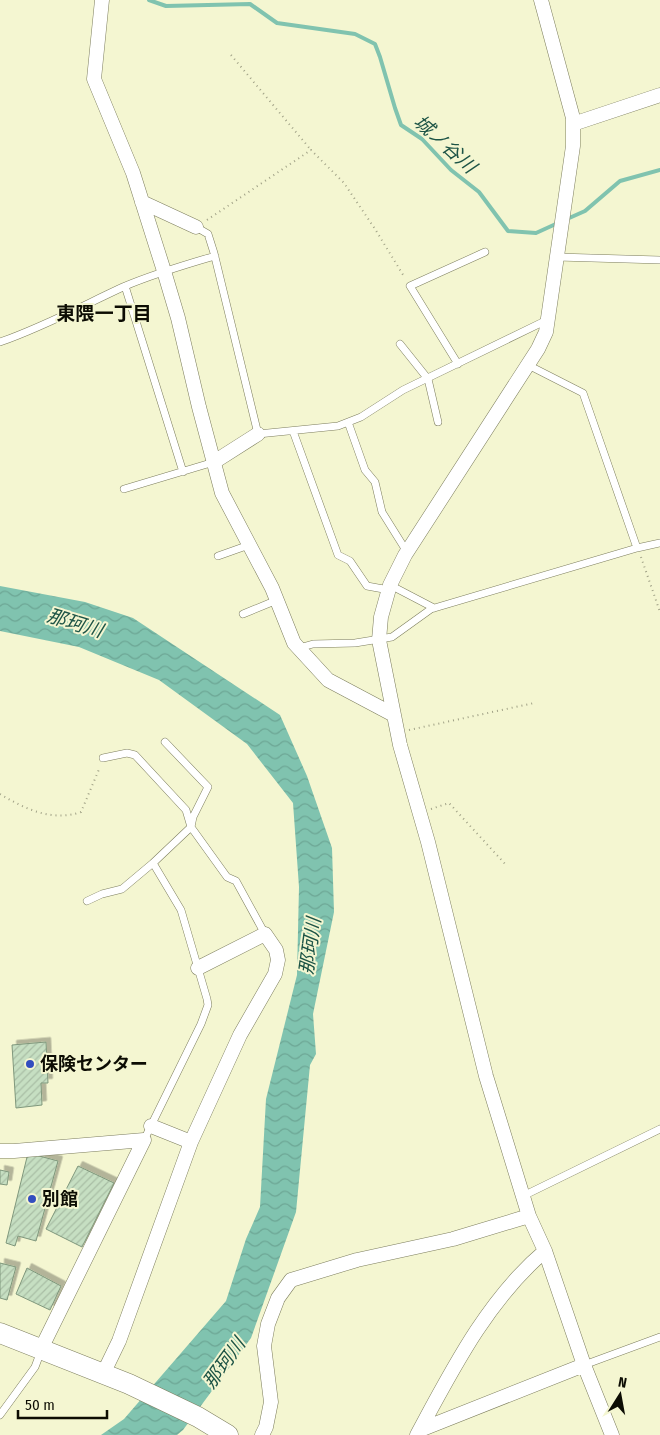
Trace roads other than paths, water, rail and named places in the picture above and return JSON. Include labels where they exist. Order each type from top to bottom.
[{"type":"street","points":[[102,0],[94,79],[133,173],[164,271],[178,318],[222,493],[277,600],[294,644],[328,680],[394,714]]},
{"type":"street","points":[[541,0],[573,124],[573,146],[546,332],[528,365],[407,552],[390,587],[381,617],[379,640],[397,732],[428,842],[486,1076],[530,1216],[545,1251],[584,1365],[612,1435]]},
{"type":"street","points":[[573,124],[660,95]]},
{"type":"street","points":[[142,202],[196,226]]},
{"type":"street","points":[[214,462],[258,434]]},
{"type":"street","points":[[102,1374],[119,1341],[190,1142],[240,1035],[276,974],[278,960],[276,950],[266,934],[198,968]]},
{"type":"street","points":[[151,1126],[190,1142]]},
{"type":"street","points":[[0,1151],[144,1140]]},
{"type":"street","points":[[41,1349],[144,1140]]},
{"type":"street","points":[[262,1435],[266,1427],[271,1402],[264,1346],[278,1298],[291,1280],[357,1260],[438,1243],[530,1216]]},
{"type":"street","points":[[418,1432],[462,1354],[490,1312],[527,1267],[545,1251]]},
{"type":"street","points":[[0,1333],[129,1384],[198,1417],[228,1435]]},
{"type":"street","points":[[418,1432],[584,1365]]},
{"type":"lane","points":[[196,226],[208,234],[215,256],[258,434],[338,426],[361,417],[403,390],[548,320]]},
{"type":"lane","points":[[458,364],[410,286],[485,252]]},
{"type":"lane","points":[[0,342],[74,311],[125,286],[164,271],[215,256]]},
{"type":"lane","points":[[557,257],[660,260]]},
{"type":"lane","points":[[125,286],[183,472]]},
{"type":"lane","points":[[400,344],[428,379],[438,422]]},
{"type":"lane","points":[[528,365],[583,393],[637,548]]},
{"type":"lane","points":[[348,422],[365,470],[375,482],[382,512],[407,552]]},
{"type":"lane","points":[[293,431],[338,555],[350,561],[367,586],[390,587],[434,608]]},
{"type":"lane","points":[[124,490],[214,462]]},
{"type":"lane","points":[[299,648],[313,644],[379,640],[392,637],[434,608],[637,548],[660,544]]},
{"type":"lane","points":[[218,556],[250,545]]},
{"type":"lane","points":[[243,614],[277,600]]},
{"type":"lane","points":[[87,901],[102,894],[122,889],[153,864],[191,827],[193,817],[208,787],[165,742]]},
{"type":"lane","points":[[103,758],[127,753],[134,755],[186,810],[191,827],[227,877],[236,881],[266,934]]},
{"type":"lane","points":[[144,1140],[201,1024],[208,1005],[180,910],[153,864]]},
{"type":"lane","points":[[523,1196],[660,1129]]},
{"type":"lane","points":[[584,1365],[660,1337]]},
{"type":"lane","points":[[0,1415],[35,1367],[41,1349]]},
{"type":"water","name":"那珂川","points":[[0,586],[85,602],[133,618],[280,715],[307,776],[332,848],[334,912],[313,1014],[316,1054],[310,1065],[296,1212],[251,1338],[183,1430],[177,1435],[101,1435],[124,1419],[226,1301],[246,1239],[260,1207],[266,1099],[297,975],[299,887],[293,803],[247,744],[159,680],[79,647],[0,631]]},
{"type":"waterway","name":"城ノ谷川","points":[[149,0],[166,6],[250,4],[277,23],[355,34],[375,44],[401,125],[422,139],[451,170],[479,192],[508,231],[536,233],[558,223]]},
{"type":"waterway","name":"城ノ谷川","points":[[567,219],[585,211],[620,181],[660,170]]},
{"type":"place","name":"保険センター","points":[[30,1064]]},
{"type":"place","name":"別館","points":[[32,1199]]},
{"type":"district","name":"東隈一丁目","points":[[104,313]]}]
